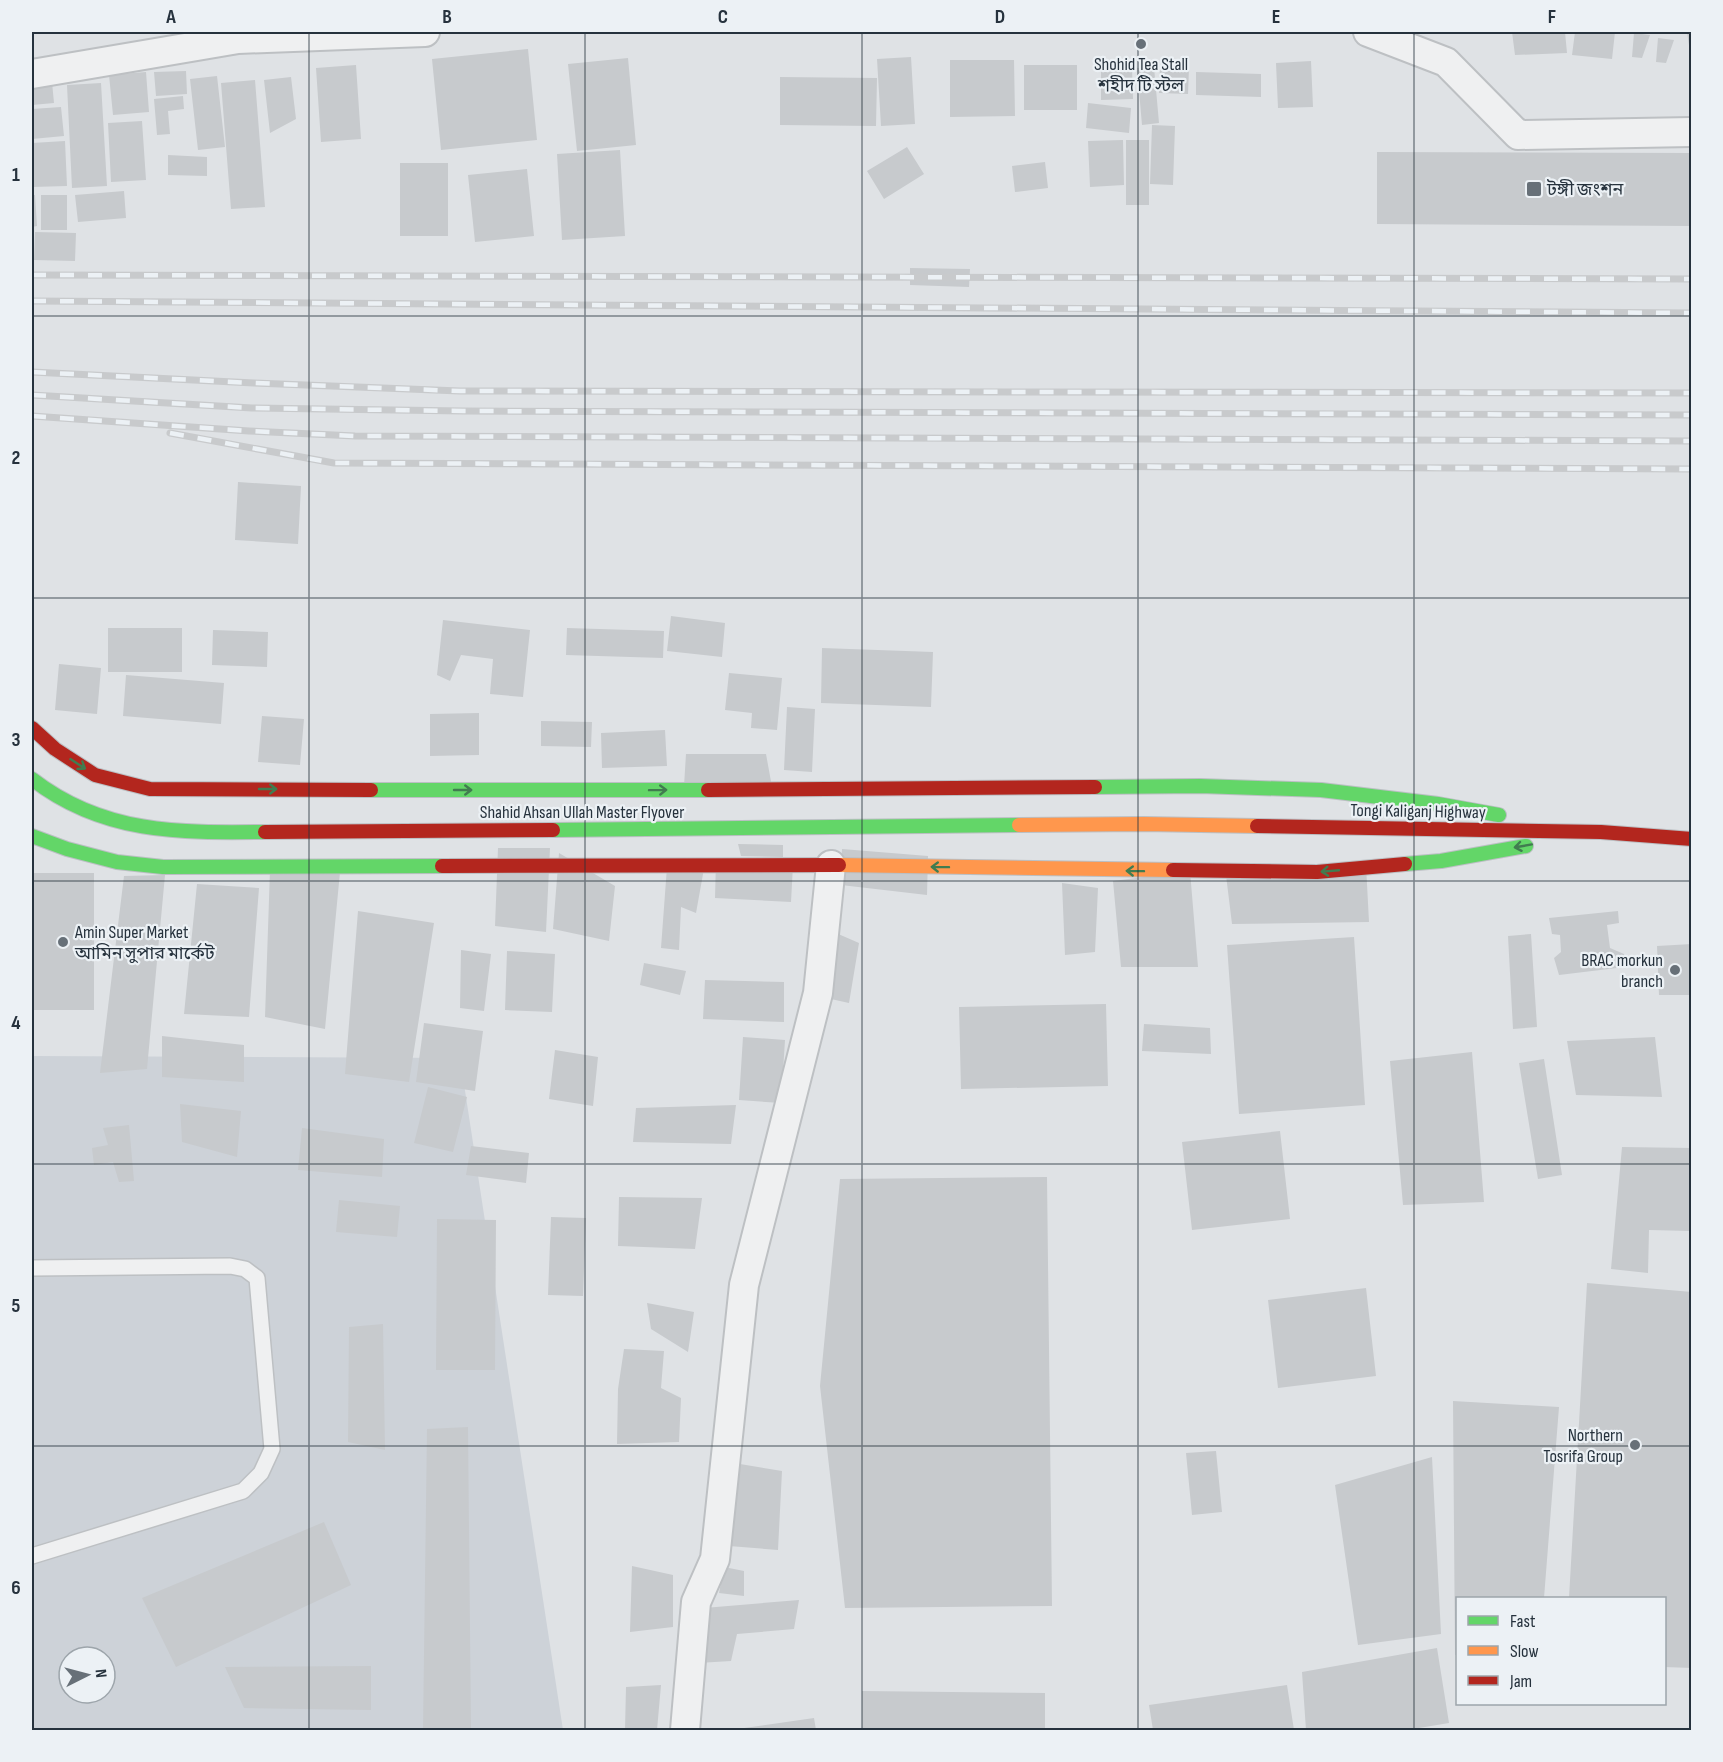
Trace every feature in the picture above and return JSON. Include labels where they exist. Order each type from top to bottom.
[{"type":"main road","points":[[32,728],[56,749],[95,775],[150,789],[631,790],[1211,786],[1333,791],[1438,804],[1601,832]]},
{"type":"main road","name":"Shahid Ahsan Ullah Master Flyover","points":[[32,779],[65,801],[101,819],[148,829],[201,833],[1144,824]]},
{"type":"main road","name":"Tongi Kaliganj Highway","points":[[1144,824],[1601,832],[1692,839]]},
{"type":"main road","points":[[32,836],[67,849],[117,862],[163,867],[831,865],[1317,873],[1441,861],[1601,832]]},
{"type":"street","points":[[32,74],[238,39],[425,32]]},
{"type":"street","points":[[1368,32],[1446,62],[1518,135],[1692,132]]},
{"type":"street","points":[[684,1731],[696,1602],[715,1559],[744,1285],[818,993],[831,865]]},
{"type":"lane","points":[[32,1268],[230,1266],[245,1269],[257,1278],[272,1449],[261,1473],[243,1491],[32,1556]]},
{"type":"shaded area","points":[[32,1056],[460,1058],[563,1730],[32,1730]]},
{"type":"building","points":[[1512,32],[1565,32],[1567,53],[1515,55]]},
{"type":"building","points":[[1575,32],[1615,32],[1612,59],[1572,55]]},
{"type":"building","points":[[1687,32],[1692,32],[1692,52],[1690,52]]},
{"type":"building","points":[[1634,33],[1650,35],[1642,58],[1632,57]]},
{"type":"building","points":[[1658,38],[1674,40],[1666,63],[1656,62]]},
{"type":"building","points":[[528,49],[537,140],[441,150],[432,59]]},
{"type":"building","points":[[911,57],[915,124],[881,126],[877,59]]},
{"type":"building","points":[[628,58],[636,145],[577,151],[568,64]]},
{"type":"building","points":[[950,60],[1014,60],[1015,116],[950,117]]},
{"type":"building","points":[[1311,61],[1313,107],[1278,108],[1276,63]]},
{"type":"building","points":[[356,65],[361,139],[321,142],[316,68]]},
{"type":"building","points":[[1024,65],[1077,65],[1077,110],[1024,110]]},
{"type":"building","points":[[1154,67],[1159,123],[1142,125],[1137,68]]},
{"type":"building","points":[[1160,67],[1189,68],[1188,94],[1159,93]]},
{"type":"building","points":[[1132,69],[1133,99],[1101,100],[1101,70]]},
{"type":"building","points":[[186,71],[187,94],[156,96],[154,72]]},
{"type":"building","points":[[146,72],[149,112],[113,115],[109,75]]},
{"type":"building","points":[[1196,72],[1261,74],[1261,97],[1196,95]]},
{"type":"building","points":[[217,76],[225,147],[198,150],[190,79]]},
{"type":"building","points":[[291,77],[296,119],[270,133],[264,80]]},
{"type":"building","points":[[780,77],[877,78],[876,126],[780,125]]},
{"type":"building","points":[[255,80],[265,207],[231,209],[221,83]]},
{"type":"building","points":[[52,82],[54,103],[32,105],[32,83]]},
{"type":"building","points":[[101,83],[107,186],[72,188],[67,85]]},
{"type":"building","points":[[183,96],[184,109],[168,111],[170,134],[157,135],[154,99]]},
{"type":"building","points":[[1088,103],[1131,108],[1129,133],[1086,128]]},
{"type":"building","points":[[61,107],[64,136],[32,139],[32,109]]},
{"type":"building","points":[[142,121],[146,180],[111,182],[108,123]]},
{"type":"building","points":[[1152,125],[1175,126],[1173,185],[1150,184]]},
{"type":"building","points":[[1123,140],[1124,185],[1090,187],[1088,141]]},
{"type":"building","points":[[1126,140],[1149,140],[1149,205],[1126,205]]},
{"type":"building","points":[[65,141],[67,186],[32,187],[32,143]]},
{"type":"building","points":[[907,147],[924,174],[884,199],[867,171]]},
{"type":"building","points":[[620,150],[625,236],[562,240],[557,154]]},
{"type":"building","name":"টঙ্গী জংশন","points":[[1377,152],[1692,153],[1692,226],[1377,224]]},
{"type":"building","points":[[168,155],[207,157],[207,176],[168,175]]},
{"type":"building","points":[[1045,162],[1048,188],[1015,192],[1012,166]]},
{"type":"building","points":[[400,163],[448,163],[448,236],[400,236]]},
{"type":"building","points":[[527,169],[534,236],[475,242],[468,175]]},
{"type":"building","points":[[124,191],[126,218],[78,222],[75,195]]},
{"type":"building","points":[[32,195],[35,195],[37,226],[32,227]]},
{"type":"building","points":[[41,195],[67,195],[67,230],[41,230]]},
{"type":"building","points":[[35,232],[76,233],[75,261],[34,260]]},
{"type":"building","points":[[910,268],[970,269],[969,287],[910,285]]},
{"type":"building","points":[[238,482],[301,486],[298,544],[235,540]]},
{"type":"building","points":[[671,616],[725,623],[722,657],[667,651]]},
{"type":"building","points":[[443,620],[530,630],[523,697],[490,694],[493,659],[461,655],[450,681],[437,675]]},
{"type":"building","points":[[108,628],[182,628],[182,672],[108,672]]},
{"type":"building","points":[[567,628],[664,631],[663,658],[566,655]]},
{"type":"building","points":[[213,630],[268,632],[267,667],[212,665]]},
{"type":"building","points":[[822,648],[933,652],[931,707],[821,703]]},
{"type":"building","points":[[59,664],[101,668],[97,714],[55,710]]},
{"type":"building","points":[[729,673],[782,678],[777,730],[751,728],[752,713],[725,710]]},
{"type":"building","points":[[126,675],[224,683],[221,724],[123,716]]},
{"type":"building","points":[[787,707],[815,709],[812,772],[784,770]]},
{"type":"building","points":[[479,713],[479,755],[430,756],[430,714]]},
{"type":"building","points":[[262,716],[304,719],[300,765],[258,762]]},
{"type":"building","points":[[541,721],[592,722],[591,747],[541,746]]},
{"type":"building","points":[[665,730],[667,766],[602,768],[601,733]]},
{"type":"building","points":[[686,754],[766,754],[772,787],[684,786]]},
{"type":"building","points":[[738,844],[783,845],[783,857],[741,856]]},
{"type":"building","points":[[498,848],[550,848],[546,932],[495,926]]},
{"type":"building","points":[[842,849],[928,856],[927,895],[841,885]]},
{"type":"building","points":[[559,853],[615,886],[609,941],[553,929]]},
{"type":"building","points":[[716,861],[793,865],[791,902],[715,898]]},
{"type":"building","points":[[705,863],[696,913],[681,907],[679,950],[661,948],[667,867]]},
{"type":"building","points":[[1366,865],[1369,922],[1232,924],[1225,867]]},
{"type":"building","points":[[270,870],[340,872],[325,1029],[265,1017]]},
{"type":"building","points":[[1190,871],[1198,967],[1121,967],[1113,881]]},
{"type":"building","name":"Amin Super Market আমিন সুপার মার্কেট","points":[[32,873],[94,873],[94,1010],[32,1010]]},
{"type":"building","points":[[165,875],[147,1069],[100,1073],[124,876]]},
{"type":"building","points":[[1062,883],[1098,888],[1095,952],[1065,955]]},
{"type":"building","points":[[197,884],[259,888],[249,1017],[184,1014]]},
{"type":"building","points":[[358,911],[434,923],[409,1082],[345,1074]]},
{"type":"building","points":[[1618,911],[1619,923],[1607,925],[1610,948],[1624,954],[1625,967],[1559,975],[1554,958],[1561,952],[1560,935],[1552,934],[1549,918]]},
{"type":"building","points":[[836,933],[859,943],[849,1003],[822,997]]},
{"type":"building","points":[[1531,934],[1537,1027],[1513,1029],[1508,936]]},
{"type":"building","points":[[1354,937],[1365,1105],[1239,1114],[1227,945]]},
{"type":"building","name":"BRAC morkun branch","points":[[1692,944],[1692,995],[1659,995],[1657,946]]},
{"type":"building","points":[[461,950],[491,954],[484,1011],[460,1008]]},
{"type":"building","points":[[507,951],[555,954],[552,1012],[505,1010]]},
{"type":"building","points":[[644,963],[686,971],[680,995],[640,985]]},
{"type":"building","points":[[705,980],[784,982],[784,1022],[703,1019]]},
{"type":"building","points":[[1106,1004],[1108,1086],[961,1089],[959,1007]]},
{"type":"building","points":[[424,1023],[483,1031],[475,1091],[416,1082]]},
{"type":"building","points":[[1144,1024],[1210,1028],[1211,1054],[1142,1051]]},
{"type":"building","points":[[162,1036],[244,1045],[244,1082],[162,1077]]},
{"type":"building","points":[[743,1037],[785,1040],[781,1103],[739,1100]]},
{"type":"building","points":[[1655,1037],[1662,1097],[1576,1095],[1567,1041]]},
{"type":"building","points":[[555,1050],[598,1057],[593,1106],[549,1099]]},
{"type":"building","points":[[1472,1052],[1484,1202],[1403,1205],[1390,1061]]},
{"type":"building","points":[[1544,1059],[1562,1175],[1538,1179],[1519,1063]]},
{"type":"building","points":[[428,1087],[467,1097],[453,1152],[414,1143]]},
{"type":"building","points":[[180,1104],[241,1111],[237,1157],[182,1142]]},
{"type":"building","points":[[736,1105],[731,1144],[633,1142],[636,1108]]},
{"type":"building","points":[[129,1125],[134,1181],[119,1182],[113,1162],[94,1165],[92,1148],[108,1145],[103,1128]]},
{"type":"building","points":[[302,1128],[384,1139],[382,1177],[298,1170]]},
{"type":"building","points":[[1280,1131],[1290,1219],[1192,1230],[1182,1142]]},
{"type":"building","points":[[471,1146],[529,1153],[526,1183],[466,1175]]},
{"type":"building","points":[[1622,1147],[1692,1148],[1691,1231],[1649,1230],[1648,1273],[1611,1269]]},
{"type":"building","points":[[1047,1177],[1052,1606],[845,1608],[820,1386],[840,1179]]},
{"type":"building","points":[[619,1197],[702,1198],[695,1249],[618,1246]]},
{"type":"building","points":[[339,1200],[400,1206],[397,1237],[336,1232]]},
{"type":"building","points":[[551,1217],[586,1218],[583,1296],[548,1295]]},
{"type":"building","points":[[437,1219],[496,1220],[495,1370],[436,1370]]},
{"type":"building","name":"Northern Tosrifa Group","points":[[1587,1283],[1692,1292],[1692,1668],[1666,1667],[1666,1597],[1569,1597]]},
{"type":"building","points":[[1366,1288],[1376,1376],[1278,1388],[1268,1300]]},
{"type":"building","points":[[647,1303],[694,1312],[688,1352],[651,1329]]},
{"type":"building","points":[[383,1324],[385,1450],[348,1442],[349,1327]]},
{"type":"building","points":[[624,1349],[664,1351],[661,1388],[681,1398],[679,1442],[617,1444],[618,1389]]},
{"type":"building","points":[[1453,1401],[1559,1407],[1544,1597],[1456,1597],[1455,1655]]},
{"type":"building","points":[[468,1427],[471,1730],[423,1730],[427,1429]]},
{"type":"building","points":[[1216,1451],[1222,1512],[1192,1515],[1186,1453]]},
{"type":"building","points":[[1432,1457],[1441,1634],[1358,1645],[1335,1485]]},
{"type":"building","points":[[740,1464],[782,1471],[778,1550],[729,1546]]},
{"type":"building","points":[[324,1522],[351,1585],[176,1667],[142,1598]]},
{"type":"building","points":[[632,1566],[673,1575],[673,1627],[630,1632]]},
{"type":"building","points":[[724,1567],[744,1571],[744,1596],[719,1593]]},
{"type":"building","points":[[799,1600],[794,1629],[737,1634],[731,1661],[698,1663],[704,1608]]},
{"type":"building","points":[[1437,1648],[1449,1723],[1407,1730],[1306,1730],[1302,1672]]},
{"type":"building","points":[[371,1666],[371,1710],[244,1708],[225,1667]]},
{"type":"building","points":[[661,1685],[657,1730],[625,1730],[626,1687]]},
{"type":"building","points":[[1287,1685],[1294,1730],[1153,1730],[1149,1705]]},
{"type":"building","points":[[862,1691],[1045,1693],[1045,1730],[862,1730]]},
{"type":"building","points":[[814,1718],[816,1730],[737,1730],[737,1729]]},
{"type":"railway","points":[[32,275],[1692,279]]},
{"type":"railway","points":[[32,301],[1692,313]]},
{"type":"railway","points":[[32,372],[460,391],[1692,393]]},
{"type":"railway","points":[[32,395],[252,408],[464,411],[1692,415]]},
{"type":"railway","points":[[32,416],[355,436],[1692,441]]},
{"type":"railway","points":[[170,433],[334,463],[1692,469]]},
{"type":"traffic: fast","points":[[32,779],[86,811],[114,820],[172,830],[265,832]]},
{"type":"traffic: fast","points":[[1095,787],[1200,786],[1321,790],[1438,804],[1499,815]]},
{"type":"traffic: fast","points":[[371,790],[708,790]]},
{"type":"traffic: fast","points":[[553,830],[1019,825]]},
{"type":"traffic: fast","points":[[32,836],[67,849],[117,862],[163,867],[442,866]]},
{"type":"traffic: fast","points":[[1405,864],[1441,861],[1526,846]]},
{"type":"traffic: slow","points":[[1019,825],[1257,826]]},
{"type":"traffic: slow","points":[[839,865],[1173,870]]},
{"type":"traffic: jam","points":[[32,728],[55,749],[95,775],[150,789],[371,790]]},
{"type":"traffic: jam","points":[[708,790],[1095,787]]},
{"type":"traffic: jam","points":[[1257,826],[1601,832],[1692,839]]},
{"type":"traffic: jam","points":[[265,832],[553,830]]},
{"type":"traffic: jam","points":[[1173,870],[1317,872],[1405,864]]},
{"type":"traffic: jam","points":[[442,866],[839,865]]},
{"type":"place","name":"Shohid Tea Stall শহীদ টি স্টল","points":[[1141,44]]},
{"type":"place","name":"টঙ্গী জংশন","points":[[1534,189]]},
{"type":"place","name":"Amin Super Market আমিন সুপার মার্কেট","points":[[63,942]]},
{"type":"place","name":"BRAC morkun branch","points":[[1675,970]]},
{"type":"place","name":"Northern Tosrifa Group","points":[[1635,1445]]}]
